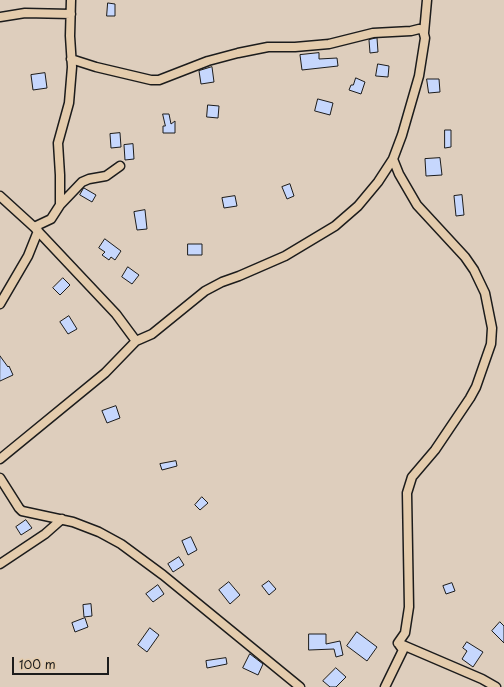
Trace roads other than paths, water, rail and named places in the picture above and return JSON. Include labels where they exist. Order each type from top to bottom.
[{"type":"street","points":[[60,205],[58,143],[69,103],[71,0]]},
{"type":"street","points":[[0,459],[105,373],[136,341],[152,334],[196,297],[212,287],[285,256],[335,226],[358,206],[369,194],[393,159],[402,135],[419,76],[424,45],[427,0]]},
{"type":"street","points":[[0,17],[25,13],[71,14]]},
{"type":"street","points":[[71,59],[96,67],[151,80],[159,80],[208,61],[268,47],[295,47],[329,44],[373,34],[420,29],[423,30],[424,33]]},
{"type":"street","points":[[393,159],[399,174],[416,205],[465,257],[474,270],[484,293],[491,318],[492,328],[491,344],[479,380],[470,398],[435,450],[412,477],[409,486],[407,493],[409,607],[405,633],[398,643]]},
{"type":"street","points":[[0,304],[28,256],[36,229],[51,219],[60,205],[82,182],[89,178],[106,176],[120,166]]},
{"type":"street","points":[[0,196],[36,229],[116,314],[136,341]]},
{"type":"street","points":[[0,478],[19,508],[22,510],[62,520],[99,532],[121,544],[163,575],[300,687]]},
{"type":"street","points":[[0,564],[45,534],[62,520]]},
{"type":"street","points":[[385,687],[403,650],[398,643]]},
{"type":"street","points":[[398,643],[482,679],[496,687]]}]
